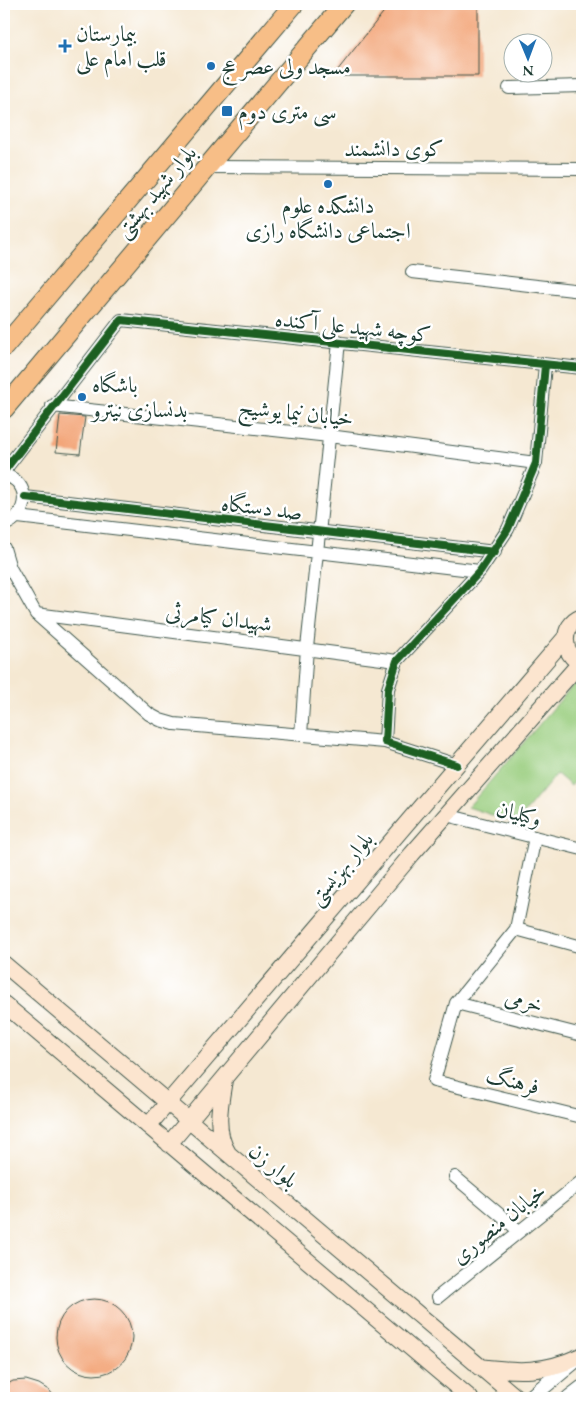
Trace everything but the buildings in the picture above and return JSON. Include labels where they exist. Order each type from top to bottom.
[{"type":"main road","name":"بلوار شهید بهشتی","points":[[4,347],[294,4]]},
{"type":"main road","name":"بلوار شهید بهشتی","points":[[4,410],[344,4]]},
{"type":"main road","points":[[4,359],[18,330]]},
{"type":"main road","points":[[4,393],[24,369],[49,355]]},
{"type":"main road","points":[[573,626],[569,653],[581,663]]},
{"type":"main road","name":"بلوار بهزیستی","points":[[148,1126],[395,838],[573,626]]},
{"type":"main road","name":"بلوار بهزیستی","points":[[169,1144],[412,854],[581,663]]},
{"type":"main road","points":[[395,838],[412,854]]},
{"type":"main road","name":"بلوار زن","points":[[4,964],[188,1122],[517,1398]]},
{"type":"main road","points":[[4,1004],[470,1398]]},
{"type":"main road","points":[[224,1079],[219,1127],[222,1144],[232,1159]]},
{"type":"main road","points":[[479,1367],[514,1371],[537,1370],[552,1368],[582,1355]]},
{"type":"street","points":[[510,88],[582,86]]},
{"type":"street","name":"کوی دانشمند","points":[[206,167],[582,169]]},
{"type":"street","points":[[412,272],[582,291]]},
{"type":"street","name":"کوچه شهید علی آکنده","points":[[52,406],[121,320],[582,368]]},
{"type":"street","points":[[301,735],[307,648],[339,342]]},
{"type":"street","points":[[386,742],[388,689],[397,661],[480,571],[495,552],[508,529],[536,462],[546,365]]},
{"type":"street","points":[[4,471],[52,406]]},
{"type":"street","name":"خیابان نیما یوشیج","points":[[52,406],[329,436],[536,462]]},
{"type":"street","points":[[4,475],[17,481],[24,497],[24,504],[18,517],[4,525]]},
{"type":"street","name":"صد دستگاه","points":[[24,497],[495,552]]},
{"type":"street","name":"صد دستگاه","points":[[18,517],[480,571]]},
{"type":"street","points":[[4,548],[10,568],[36,614],[150,714],[160,720],[174,724],[386,742],[457,765]]},
{"type":"street","points":[[573,626],[582,608]]},
{"type":"street","name":"شهیدان کیامرثی","points":[[36,614],[397,661]]},
{"type":"street","name":"وکیلیان","points":[[446,815],[582,849]]},
{"type":"street","points":[[456,1003],[516,929],[535,837]]},
{"type":"street","points":[[516,929],[582,946]]},
{"type":"street","name":"خرمی","points":[[456,1003],[582,1035]]},
{"type":"street","name":"فرهنگ","points":[[456,1003],[434,1081],[582,1117]]},
{"type":"street","points":[[455,1177],[519,1231]]},
{"type":"street","name":"خیابان منصوری","points":[[438,1297],[582,1180]]},
{"type":"street","points":[[530,1398],[582,1355]]},
{"type":"street","points":[[569,1398],[582,1388]]},
{"type":"green space","points":[[575,683],[582,692],[582,774],[571,786],[557,774],[516,823],[468,807]]},
{"type":"cycle path","points":[[4,471],[121,320],[582,368]]},
{"type":"cycle path","points":[[457,765],[385,742],[388,689],[397,661],[480,571],[508,529],[536,463],[545,365]]},
{"type":"cycle path","points":[[25,497],[495,552]]},
{"type":"place","name":"بیمارستان قلب امام علی","points":[[65,46]]},
{"type":"place","name":"مسجد ولی عصر عج","points":[[211,66]]},
{"type":"place","name":"سی متری دوم","points":[[227,111]]},
{"type":"place","name":"دانشکده علوم اجتماعی دانشگاه رازی","points":[[328,184]]},
{"type":"place","name":"باشگاه بدنسازی نیترو","points":[[82,397]]}]
